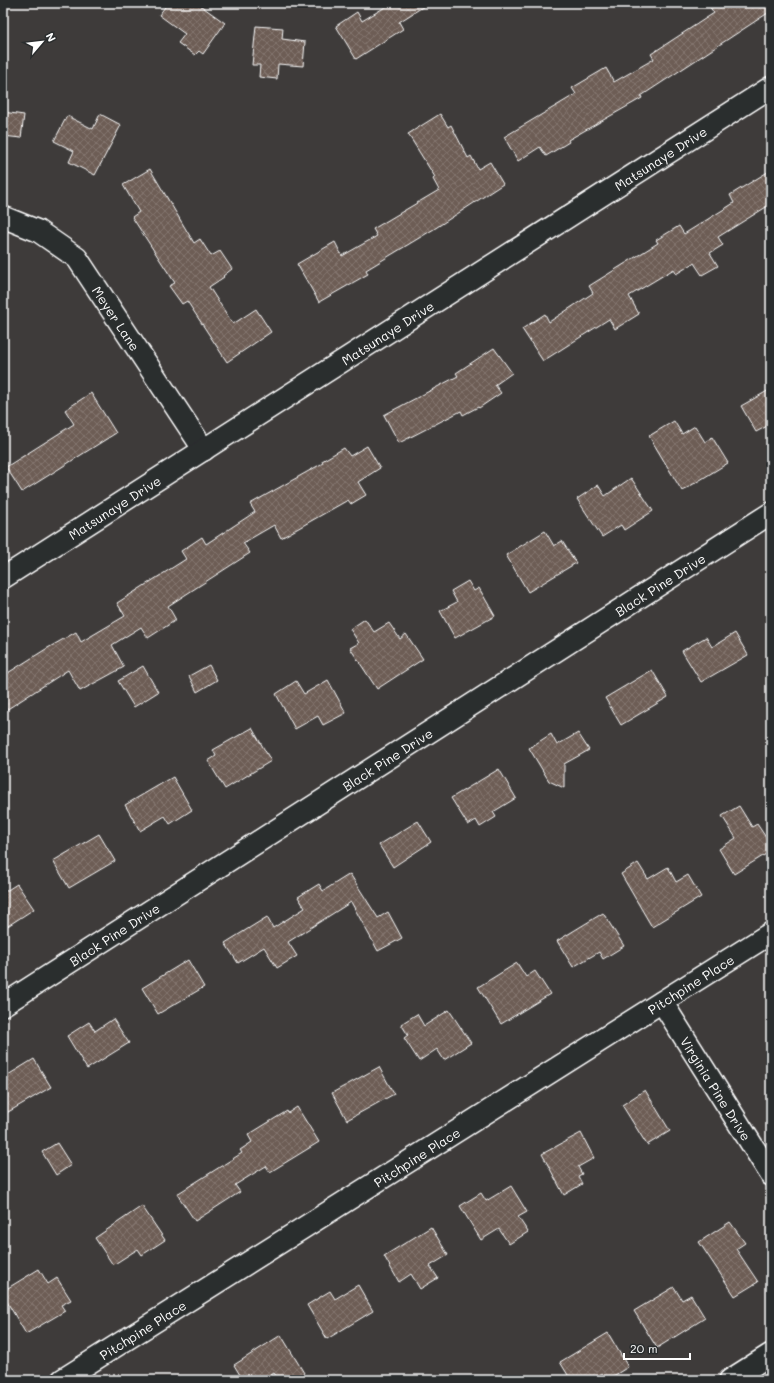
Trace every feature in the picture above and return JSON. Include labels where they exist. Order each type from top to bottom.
[{"type":"street","name":"Matsunaye Drive","points":[[3,578],[771,86]]},
{"type":"street","name":"Meyer Lane","points":[[3,217],[38,231],[78,258],[204,450]]},
{"type":"street","name":"Black Pine Drive","points":[[3,1004],[771,513]]},
{"type":"street","name":"Pitchpine Place","points":[[62,1380],[771,933]]},
{"type":"street","name":"Virginia Pine Drive","points":[[662,1002],[771,1175]]},
{"type":"street","points":[[730,1380],[771,1354]]},
{"type":"building","points":[[168,3],[197,3],[225,23],[203,54],[199,51],[195,55],[178,43],[185,34],[159,15]]},
{"type":"building","points":[[392,3],[429,3],[399,22],[403,29],[356,59],[336,26],[357,12],[362,21]]},
{"type":"building","points":[[707,3],[771,3],[771,11],[641,96],[642,98],[568,140],[569,142],[546,156],[540,147],[518,161],[504,137],[576,94],[572,88],[606,68],[614,82],[654,59],[651,54],[714,13]]},
{"type":"building","points":[[256,26],[283,28],[282,39],[305,42],[303,66],[278,64],[277,79],[259,77],[260,65],[252,65]]},
{"type":"building","points":[[3,112],[24,115],[21,138],[3,136]]},
{"type":"building","points":[[100,114],[121,125],[95,175],[69,162],[74,151],[54,141],[67,116],[93,129]]},
{"type":"building","points":[[440,114],[448,127],[451,125],[468,158],[471,156],[478,169],[490,162],[503,184],[434,229],[366,270],[368,274],[319,302],[297,264],[335,242],[342,256],[377,236],[373,229],[439,190],[433,179],[435,177],[408,134]]},
{"type":"building","points":[[150,169],[194,243],[200,239],[211,256],[220,251],[232,269],[223,276],[224,277],[209,287],[233,324],[256,309],[271,332],[227,362],[187,301],[182,304],[169,286],[175,283],[132,217],[139,212],[123,185]]},
{"type":"building","points":[[771,170],[771,204],[718,237],[723,245],[710,253],[718,266],[702,275],[694,263],[676,274],[674,269],[629,296],[639,314],[615,329],[609,319],[543,361],[522,329],[545,314],[549,322],[593,293],[589,286],[658,243],[656,240],[679,226],[684,234],[734,203],[730,195]]},
{"type":"building","points":[[494,348],[512,373],[495,385],[501,393],[479,408],[478,407],[463,415],[461,411],[399,443],[384,415],[458,376],[456,373]]},
{"type":"building","points":[[771,389],[771,424],[756,432],[741,406]]},
{"type":"building","points":[[91,393],[116,433],[22,492],[6,467],[74,424],[65,410]]},
{"type":"building","points":[[674,421],[682,434],[695,426],[705,442],[712,437],[728,463],[682,491],[649,436]]},
{"type":"building","points":[[367,446],[380,468],[358,482],[366,495],[351,504],[348,500],[281,538],[274,525],[243,543],[250,553],[168,606],[176,620],[148,638],[141,627],[112,645],[124,667],[80,691],[68,670],[3,712],[3,676],[76,632],[81,642],[125,616],[117,603],[186,559],[181,551],[202,537],[206,544],[255,512],[250,504],[323,463],[322,461],[344,448],[350,456]]},
{"type":"building","points":[[631,478],[653,511],[624,530],[621,525],[602,537],[577,499],[598,485],[605,496]]},
{"type":"building","points":[[545,531],[554,546],[562,541],[576,563],[528,592],[506,555]]},
{"type":"building","points":[[468,581],[474,591],[479,588],[495,616],[455,638],[440,611],[457,602],[451,591]]},
{"type":"building","points":[[365,619],[374,632],[389,623],[400,639],[406,634],[423,659],[377,689],[350,648],[359,643],[350,629]]},
{"type":"building","points":[[735,633],[748,655],[701,682],[682,651],[706,637],[712,647]]},
{"type":"building","points":[[209,665],[217,680],[197,692],[189,676]]},
{"type":"building","points":[[143,666],[158,692],[134,707],[118,681]]},
{"type":"building","points":[[652,670],[668,697],[621,725],[605,698]]},
{"type":"building","points":[[328,680],[346,713],[323,725],[318,716],[295,729],[276,694],[296,681],[304,694]]},
{"type":"building","points":[[252,728],[271,761],[225,789],[208,761],[216,756],[213,750]]},
{"type":"building","points":[[578,733],[589,750],[564,764],[564,788],[549,781],[529,748],[551,734],[557,745]]},
{"type":"building","points":[[499,769],[516,798],[493,812],[496,817],[480,827],[476,820],[468,825],[451,798]]},
{"type":"building","points":[[173,777],[192,810],[170,824],[165,816],[140,831],[125,805]]},
{"type":"building","points":[[739,806],[752,827],[757,824],[771,845],[771,851],[734,874],[719,849],[736,838],[722,816]]},
{"type":"building","points":[[418,821],[431,842],[393,867],[379,845]]},
{"type":"building","points":[[99,834],[115,861],[69,888],[53,861]]},
{"type":"building","points":[[638,863],[648,879],[668,867],[676,882],[688,875],[701,897],[652,927],[621,874]]},
{"type":"building","points":[[350,874],[378,918],[388,912],[402,938],[378,951],[351,902],[288,942],[297,956],[277,968],[264,947],[238,963],[225,943],[267,917],[273,928],[305,908],[298,897],[319,884],[323,891]]},
{"type":"building","points":[[17,884],[34,909],[3,929],[3,893]]},
{"type":"building","points":[[603,913],[624,946],[603,959],[599,952],[573,967],[557,941]]},
{"type":"building","points":[[188,960],[204,987],[158,1014],[142,988]]},
{"type":"building","points":[[517,963],[526,977],[535,971],[550,994],[501,1024],[478,987]]},
{"type":"building","points":[[449,1010],[471,1043],[444,1060],[437,1049],[419,1061],[404,1038],[408,1035],[401,1024],[417,1014],[424,1026]]},
{"type":"building","points":[[113,1019],[129,1043],[87,1069],[67,1036],[89,1022],[95,1031]]},
{"type":"building","points":[[34,1059],[51,1087],[3,1115],[3,1078]]},
{"type":"building","points":[[379,1067],[394,1094],[347,1120],[332,1093]]},
{"type":"building","points":[[645,1090],[670,1131],[647,1145],[622,1105]]},
{"type":"building","points":[[297,1107],[319,1142],[270,1172],[266,1166],[235,1185],[240,1192],[195,1221],[177,1194],[242,1153],[240,1150],[252,1142],[248,1135],[287,1111],[288,1113]]},
{"type":"building","points":[[581,1133],[594,1158],[578,1167],[582,1174],[578,1176],[582,1184],[564,1195],[542,1154]]},
{"type":"building","points":[[57,1143],[71,1165],[56,1175],[42,1152]]},
{"type":"building","points":[[511,1186],[527,1212],[518,1217],[528,1232],[509,1244],[499,1229],[481,1240],[460,1206],[481,1193],[486,1201]]},
{"type":"building","points":[[142,1206],[165,1240],[142,1255],[138,1249],[113,1265],[95,1238]]},
{"type":"building","points":[[730,1222],[745,1243],[736,1249],[758,1282],[735,1296],[699,1242]]},
{"type":"building","points":[[431,1227],[448,1255],[430,1266],[438,1278],[420,1289],[411,1274],[399,1282],[384,1256]]},
{"type":"building","points":[[39,1269],[48,1284],[57,1278],[71,1300],[61,1305],[65,1311],[26,1334],[3,1295],[3,1291]]},
{"type":"building","points":[[358,1285],[373,1311],[327,1339],[307,1305],[330,1291],[335,1299]]},
{"type":"building","points":[[674,1287],[682,1300],[691,1295],[705,1318],[657,1348],[634,1311]]},
{"type":"building","points":[[608,1333],[628,1367],[607,1380],[602,1373],[591,1380],[571,1380],[560,1362]]},
{"type":"building","points":[[281,1335],[304,1373],[293,1380],[279,1380],[274,1373],[263,1380],[243,1380],[234,1365]]}]
